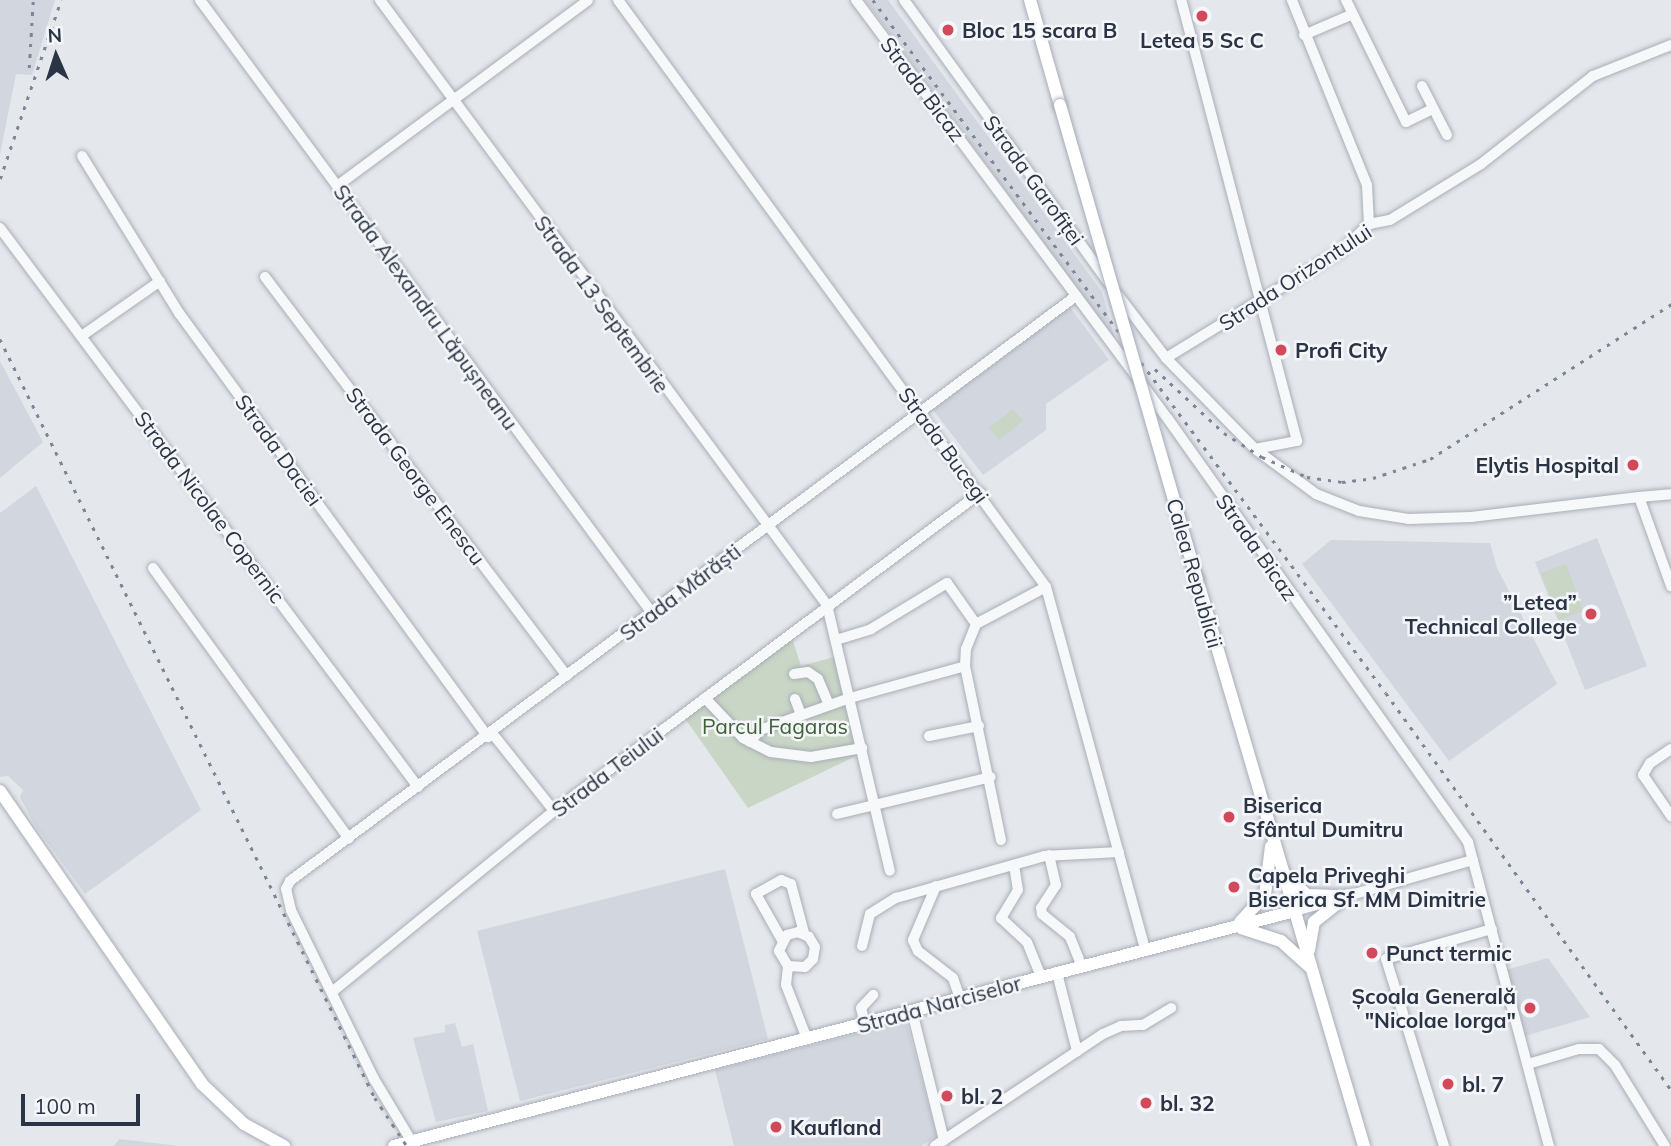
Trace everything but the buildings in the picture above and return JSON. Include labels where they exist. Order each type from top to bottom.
[{"type":"main road","name":"Calea Republicii","points":[[1030,0],[1196,579],[1364,1146]]},
{"type":"main road","points":[[0,791],[202,1084],[244,1124],[284,1146]]},
{"type":"main road","points":[[1230,928],[1252,912],[1270,885],[1269,821]]},
{"type":"main road","points":[[1284,873],[1307,895],[1348,895]]},
{"type":"main road","points":[[1310,963],[1314,922],[1348,895]]},
{"type":"main road","name":"Strada Narciselor","points":[[403,1144],[1295,911]]},
{"type":"main road","points":[[1230,928],[1254,930],[1281,941],[1310,963]]},
{"type":"street","name":"Strada Alexandru Lăpușneanu","points":[[200,0],[652,613]]},
{"type":"street","name":"Strada 13 Septembrie","points":[[380,0],[766,527],[827,605]]},
{"type":"street","points":[[337,186],[588,0]]},
{"type":"street","name":"Strada Bucegi","points":[[618,0],[1046,587],[1145,950]]},
{"type":"street","name":"Strada Bicaz","points":[[856,0],[1076,296],[1460,829],[1473,860],[1549,1146]]},
{"type":"street","name":"Strada Garofiței","points":[[904,0],[1167,358],[1255,449],[1316,494],[1359,511],[1409,519],[1471,517],[1671,494]]},
{"type":"street","points":[[1181,0],[1263,299],[1297,441],[1255,449]]},
{"type":"street","points":[[1292,0],[1367,184],[1369,223]]},
{"type":"street","points":[[1346,0],[1406,122],[1433,109]]},
{"type":"street","points":[[1304,34],[1353,14]]},
{"type":"street","name":"Strada Orizontului","points":[[1167,358],[1342,250],[1369,223],[1390,220],[1481,164],[1605,69],[1671,45]]},
{"type":"street","points":[[1422,86],[1447,135]]},
{"type":"street","name":"Strada Daciei","points":[[82,156],[160,281],[490,735],[554,811]]},
{"type":"street","name":"Strada Nicolae Copernic","points":[[0,228],[83,335],[418,787]]},
{"type":"street","name":"Strada George Enescu","points":[[265,276],[567,676]]},
{"type":"street","points":[[83,335],[160,281]]},
{"type":"street","name":"Strada Mărăști","points":[[332,992],[290,910],[286,890],[290,881],[490,735],[1076,296]]},
{"type":"street","name":"Strada Teiului","points":[[332,992],[554,811],[979,494]]},
{"type":"street","points":[[1639,497],[1671,586]]},
{"type":"street","points":[[153,568],[349,839]]},
{"type":"street","points":[[836,640],[871,629],[947,583],[976,624]]},
{"type":"street","points":[[1001,840],[991,777],[965,666],[976,624],[1046,587]]},
{"type":"street","points":[[827,605],[890,871]]},
{"type":"street","points":[[750,742],[760,730],[829,705],[965,666]]},
{"type":"street","points":[[794,674],[808,672],[818,679],[829,705]]},
{"type":"street","points":[[705,698],[750,742],[791,757],[862,748]]},
{"type":"street","points":[[795,699],[801,715]]},
{"type":"street","points":[[929,736],[979,726]]},
{"type":"street","points":[[1671,749],[1650,763],[1643,775],[1671,816]]},
{"type":"street","points":[[836,814],[991,777]]},
{"type":"street","points":[[862,946],[870,914],[897,898],[1049,855],[1119,852]]},
{"type":"street","points":[[1049,855],[1056,885],[1041,908],[1042,914],[1070,937],[1082,967]]},
{"type":"street","name":"Strada Narciselor","points":[[1295,911],[1473,860]]},
{"type":"street","points":[[1014,866],[1018,890],[1001,918],[1027,942],[1041,977]]},
{"type":"street","points":[[781,880],[790,884],[804,933],[813,941],[814,958],[805,967],[788,966],[780,957],[782,940],[756,894],[781,880]]},
{"type":"street","points":[[936,886],[913,940],[918,951],[953,978],[960,998]]},
{"type":"street","points":[[1444,1146],[1386,959],[1492,929]]},
{"type":"street","points":[[782,940],[792,933],[804,933]]},
{"type":"street","points":[[788,966],[786,985],[807,1039]]},
{"type":"street","points":[[1057,973],[1077,1051]]},
{"type":"street","points":[[332,992],[403,1144]]},
{"type":"street","points":[[865,1024],[861,1008],[873,995]]},
{"type":"street","points":[[912,1011],[940,1143],[1103,1034],[1121,1026],[1143,1025],[1171,1008]]},
{"type":"street","points":[[1528,1064],[1579,1049],[1599,1049],[1615,1065],[1665,1146]]},
{"type":"shaded area","points":[[0,0],[55,0],[32,75],[16,74],[0,154]]},
{"type":"shaded area","points":[[865,0],[888,0],[1102,292],[1115,339]]},
{"type":"shaded area","points":[[1070,307],[1109,360],[1046,404],[1046,430],[983,475],[933,410]]},
{"type":"shaded area","points":[[0,361],[43,442],[0,478]]},
{"type":"shaded area","points":[[36,486],[201,810],[85,894],[34,824],[20,797],[23,790],[8,776],[0,777],[0,513]]},
{"type":"shaded area","name":"”Letea” Technical College","points":[[1597,538],[1647,666],[1585,690],[1535,562]]},
{"type":"shaded area","points":[[1331,540],[1490,543],[1497,568],[1557,684],[1449,761],[1302,564]]},
{"type":"shaded area","points":[[725,869],[768,1039],[520,1101],[477,931]]},
{"type":"shaded area","points":[[1548,958],[1590,1017],[1525,1036],[1506,970]]},
{"type":"shaded area","points":[[906,1021],[937,1136],[921,1146],[734,1146],[715,1070]]},
{"type":"shaded area","points":[[455,1023],[462,1047],[473,1044],[488,1111],[436,1122],[413,1038],[445,1032],[445,1025]]},
{"type":"shaded area","points":[[119,1139],[180,1146],[114,1146]]},
{"type":"green space","points":[[1013,409],[1023,421],[999,440],[989,428]]},
{"type":"green space","points":[[1566,564],[1583,611],[1559,620],[1541,573]]},
{"type":"green space","name":"Parcul Fagaras","points":[[791,635],[801,666],[834,657],[858,755],[748,808],[684,717]]},
{"type":"railway","points":[[29,68],[33,0]]},
{"type":"railway","points":[[0,179],[61,0]]},
{"type":"railway","points":[[873,0],[1386,693],[1671,1089]]},
{"type":"railway","points":[[1155,369],[1224,433],[1262,457],[1307,477],[1342,482],[1373,478],[1430,459],[1671,304]]},
{"type":"railway","points":[[0,339],[375,1098],[407,1146]]},
{"type":"place","name":"Letea 5 Sc C","points":[[1202,16]]},
{"type":"place","name":"Bloc 15 scara B","points":[[948,30]]},
{"type":"place","name":"Profi City","points":[[1281,350]]},
{"type":"place","name":"Elytis Hospital","points":[[1633,465]]},
{"type":"place","name":"”Letea” Technical College","points":[[1591,614]]},
{"type":"place","name":"Biserica Sfântul Dumitru","points":[[1229,817]]},
{"type":"place","name":"Capela Priveghi Biserica Sf. MM Dimitrie","points":[[1234,887]]},
{"type":"place","name":"Punct termic","points":[[1372,953]]},
{"type":"place","name":"Școala Generală \"Nicolae Iorga\"","points":[[1530,1008]]},
{"type":"place","name":"bl. 7","points":[[1448,1084]]},
{"type":"place","name":"bl. 2","points":[[947,1096]]},
{"type":"place","name":"bl. 32","points":[[1146,1103]]},
{"type":"place","name":"Kaufland","points":[[776,1127]]}]
